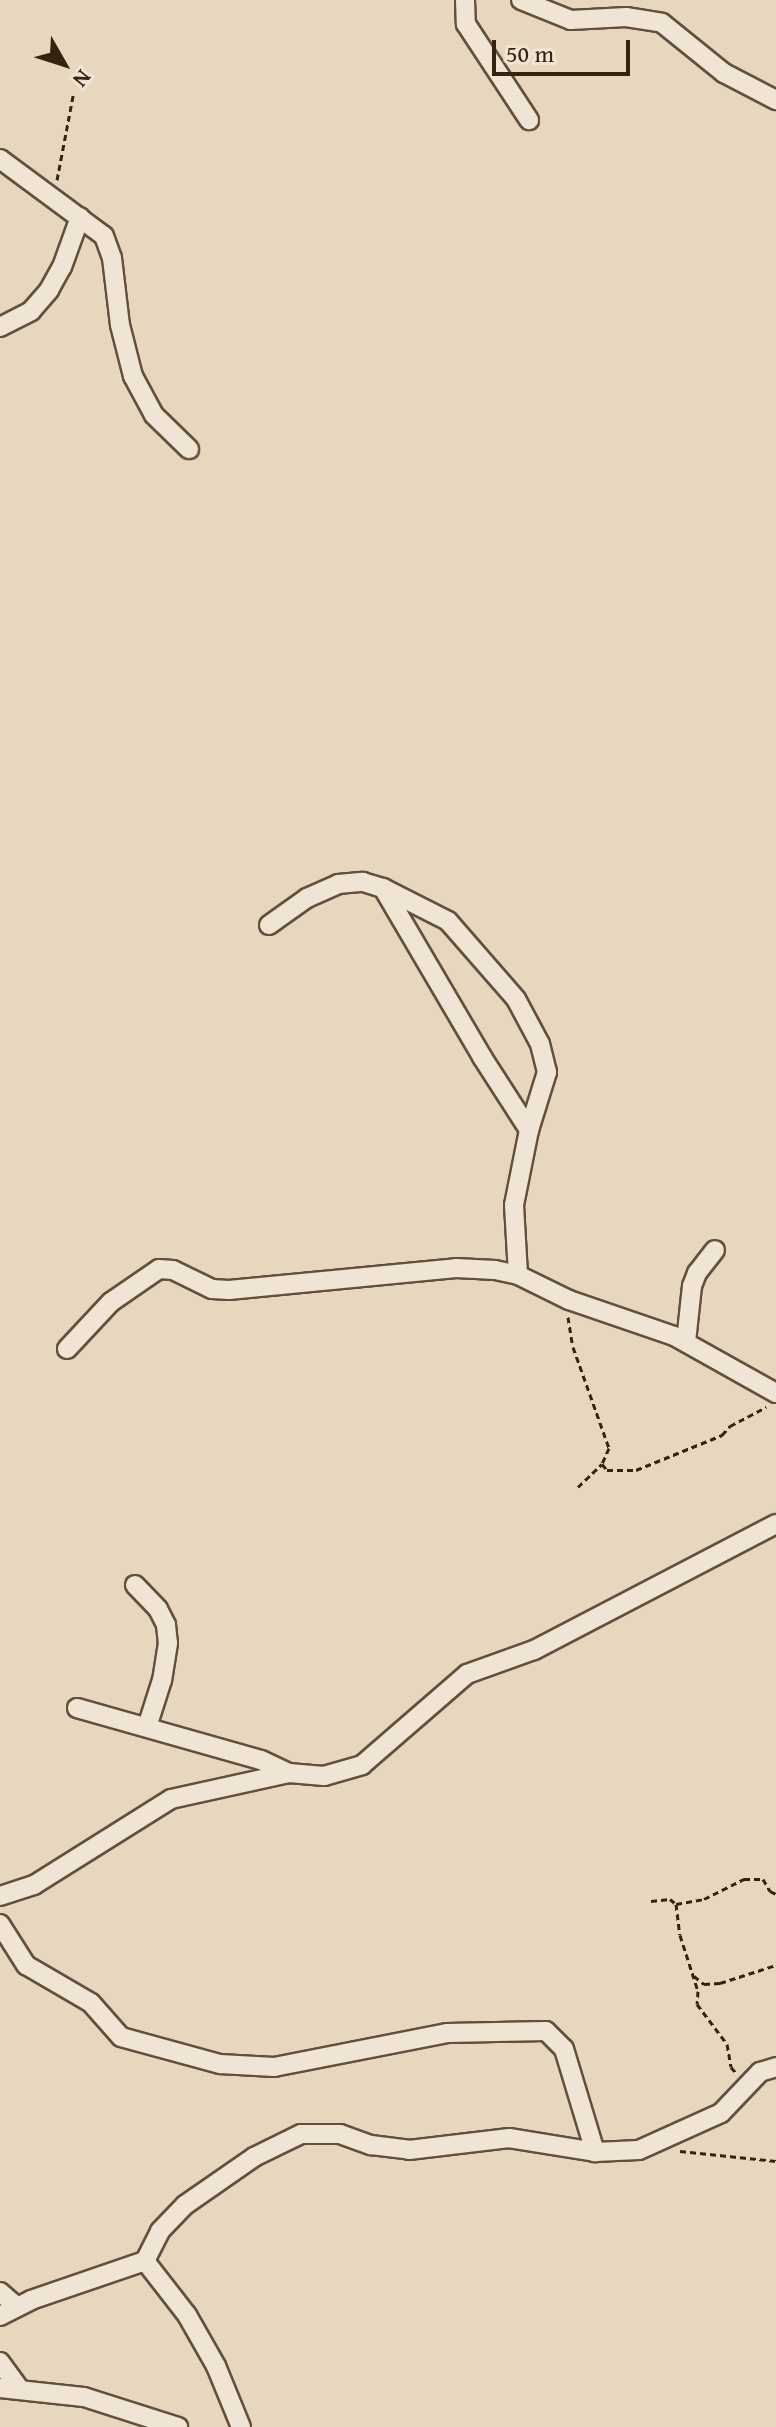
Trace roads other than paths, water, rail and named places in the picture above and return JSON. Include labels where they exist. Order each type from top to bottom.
[{"type":"street","points":[[465,0],[466,24],[529,120]]},
{"type":"street","points":[[521,0],[571,20],[626,17],[662,23],[724,73],[776,100]]},
{"type":"street","points":[[0,159],[104,236],[109,247],[120,325],[142,397],[154,415],[189,449]]},
{"type":"street","points":[[0,327],[31,311],[49,290],[62,267],[80,217]]},
{"type":"street","points":[[269,925],[307,898],[338,884],[363,882],[383,888],[448,921],[516,999],[540,1044],[547,1072],[529,1130],[514,1205],[518,1275]]},
{"type":"street","points":[[383,888],[502,1091],[529,1130]]},
{"type":"street","points":[[686,1342],[692,1286],[697,1273],[715,1250]]},
{"type":"street","points":[[67,1349],[111,1302],[159,1269],[173,1270],[212,1289],[229,1290],[456,1268],[518,1275],[569,1300],[686,1342],[776,1393]]},
{"type":"street","points":[[0,1896],[43,1880],[171,1799],[289,1773],[324,1776],[362,1765],[467,1674],[534,1650],[776,1524]]},
{"type":"street","points":[[135,1585],[158,1609],[166,1625],[168,1643],[162,1680],[147,1727]]},
{"type":"street","points":[[77,1708],[261,1760],[289,1773]]},
{"type":"street","points":[[0,1924],[26,1965],[91,2003],[121,2037],[220,2064],[274,2067],[447,2033],[546,2031],[564,2049],[595,2152]]},
{"type":"street","points":[[0,2292],[8,2311],[145,2261],[160,2231],[203,2190],[254,2157],[301,2134],[340,2134],[371,2145],[409,2150],[509,2138],[595,2152],[649,2148],[721,2113],[760,2072],[776,2067]]},
{"type":"street","points":[[145,2261],[187,2315],[216,2366],[241,2427]]},
{"type":"street","points":[[0,2362],[9,2388],[84,2397],[178,2427]]}]
